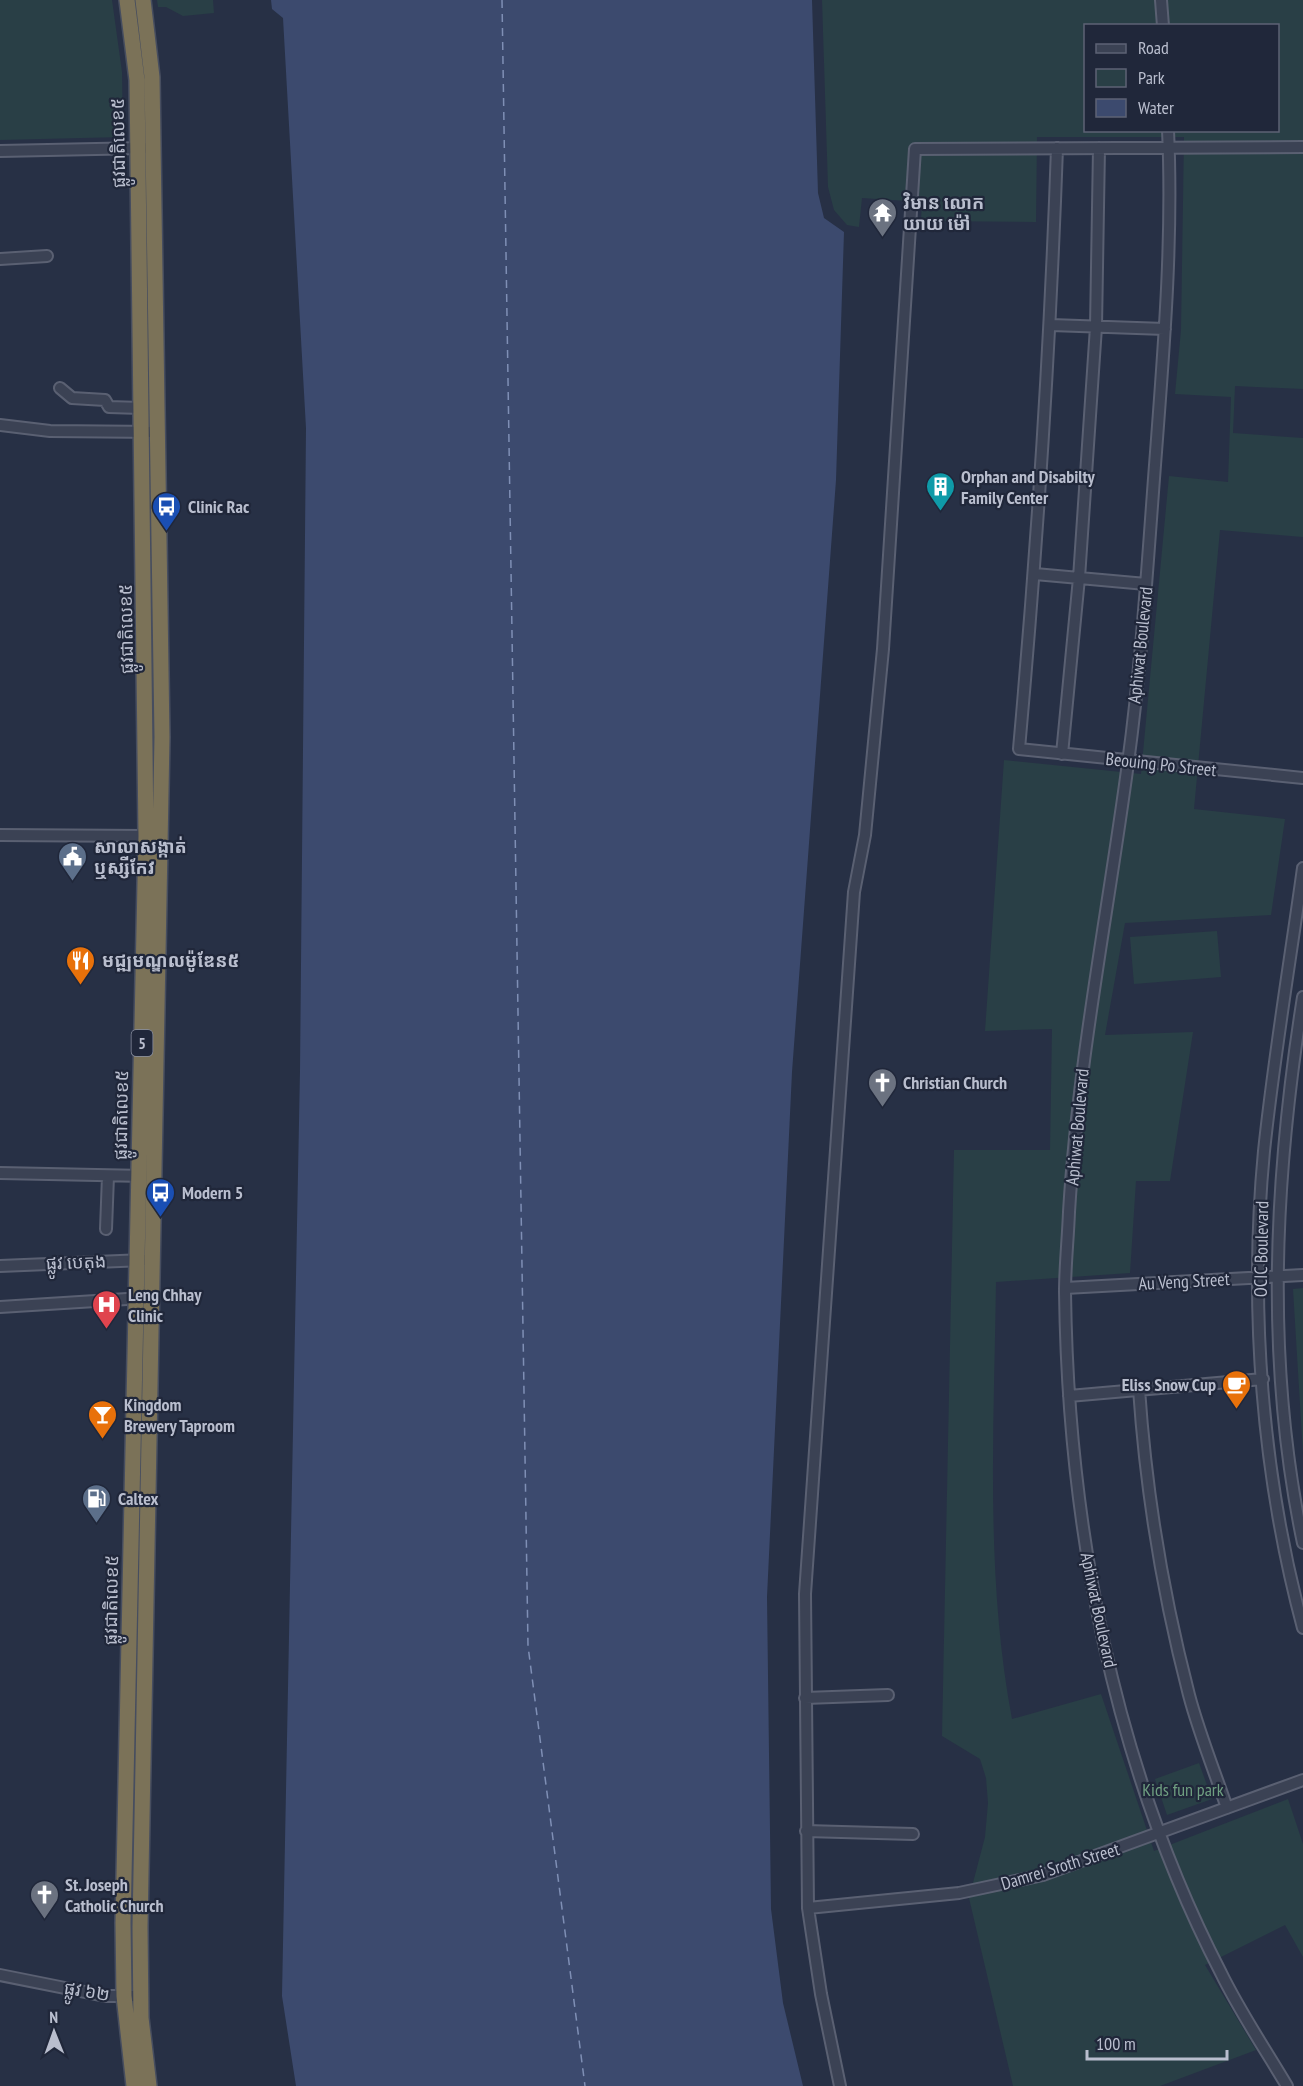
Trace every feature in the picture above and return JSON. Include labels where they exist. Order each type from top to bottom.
[{"type":"highway","name":"ផ្លូវជាតិលេខ៥","points":[[127,0],[145,148],[149,432],[146,837],[147,1176]]},
{"type":"highway","name":"ផ្លូវជាតិលេខ៥","points":[[143,0],[152,77],[145,148],[141,408],[149,432],[162,737],[144,1260],[140,1996],[149,2086]]},
{"type":"highway","name":"ផ្លូវជាតិលេខ៥","points":[[134,2086],[124,1996],[144,1298]]},
{"type":"street","points":[[1161,0],[1162,24]]},
{"type":"street","name":"Aphiwat Boulevard","points":[[1168,132],[1165,329],[1146,584],[1128,761],[1078,1093],[1065,1288],[1071,1441],[1088,1569],[1121,1714],[1161,1833],[1221,1974],[1287,2086]]},
{"type":"street","points":[[840,2086],[821,1994],[808,1908],[805,1594],[854,892],[865,835],[883,649],[915,149],[1303,147]]},
{"type":"street","points":[[0,151],[145,148]]},
{"type":"street","points":[[1058,148],[1051,325],[1035,574],[1146,584]]},
{"type":"street","points":[[1062,754],[1079,578],[1096,327],[1099,148]]},
{"type":"street","points":[[0,259],[46,256]]},
{"type":"street","points":[[1051,325],[1165,329]]},
{"type":"street","points":[[60,388],[72,398],[105,400],[109,407],[141,408]]},
{"type":"street","points":[[0,425],[50,431],[149,432]]},
{"type":"street","name":"Beouing Po Street","points":[[1035,574],[1019,749],[1303,778]]},
{"type":"street","points":[[0,835],[146,837]]},
{"type":"street","name":"OCIC Boulevard","points":[[1303,867],[1264,1151],[1259,1277],[1263,1379],[1272,1473],[1284,1550],[1303,1629]]},
{"type":"street","name":"OCIC Boulevard","points":[[1303,997],[1282,1149],[1276,1276],[1283,1411],[1289,1466],[1303,1543]]},
{"type":"street","points":[[0,1173],[147,1176]]},
{"type":"street","points":[[106,1229],[108,1176]]},
{"type":"street","name":"ផ្លូវ បេតុង","points":[[0,1266],[144,1260]]},
{"type":"street","name":"Au Veng Street","points":[[1065,1288],[1303,1275]]},
{"type":"street","points":[[0,1306],[144,1298]]},
{"type":"street","points":[[1069,1396],[1263,1379]]},
{"type":"street","points":[[1138,1389],[1159,1556],[1190,1696],[1227,1808]]},
{"type":"street","points":[[805,1698],[888,1695]]},
{"type":"street","name":"Damrei Sroth Street","points":[[808,1908],[959,1893],[1043,1875],[1303,1780]]},
{"type":"street","points":[[806,1831],[913,1834]]},
{"type":"street","name":"ផ្លូវ ៦២","points":[[0,1975],[105,1996],[140,1996]]},
{"type":"green space","points":[[0,0],[112,0],[122,72],[123,137],[0,140]]},
{"type":"green space","points":[[157,0],[213,0],[214,13],[183,16],[166,7],[158,7]]},
{"type":"green space","points":[[822,0],[1303,0],[1303,389],[1235,386],[1233,433],[1303,438],[1303,537],[1220,530],[1194,809],[1285,819],[1271,915],[1125,923],[1105,1035],[1193,1032],[1170,1181],[1136,1181],[1130,1273],[996,1282],[993,1446],[995,1556],[1003,1665],[1012,1719],[1101,1694],[1154,1851],[1288,1799],[1303,1844],[1303,1957],[1285,1925],[1205,1965],[1256,2050],[1160,2086],[1013,2086],[969,1898],[985,1837],[988,1803],[986,1778],[980,1759],[942,1736],[954,1150],[1050,1150],[1052,1029],[985,1031],[1004,760],[1141,774],[1169,476],[1228,482],[1231,397],[1175,394],[1181,330],[1184,137],[1037,137],[1036,222],[921,221],[922,202],[862,198],[859,227],[847,225],[834,210],[828,187]]},
{"type":"green space","points":[[1217,931],[1221,977],[1134,984],[1130,937]]},
{"type":"green space","points":[[1303,1288],[1303,1454],[1293,1289]]},
{"type":"green space","name":"Kids fun park","points":[[1199,1763],[1212,1799],[1167,1815],[1155,1779]]},
{"type":"water","points":[[271,0],[812,0],[818,193],[824,218],[844,232],[836,480],[792,1072],[767,1597],[771,1909],[783,2003],[803,2086],[296,2086],[282,1996],[300,1071],[306,428],[283,18],[272,9]]},
{"type":"ferry route","points":[[502,0],[528,1646],[585,2086]]},
{"type":"place","name":"វិមាន លោក យាយ ម៉ៅ","points":[[882,238]]},
{"type":"place","name":"Orphan and Disabilty Family Center","points":[[940,512]]},
{"type":"place","name":"Clinic Rac","points":[[167,532]]},
{"type":"place","name":"សាលាសង្កាត់ ឬស្សីកែវ","points":[[73,882]]},
{"type":"place","name":"មជ្ឍមណ្ឌលម៉ូឌែន៥","points":[[81,986]]},
{"type":"place","name":"Christian Church","points":[[882,1108]]},
{"type":"place","name":"Modern 5","points":[[161,1218]]},
{"type":"place","name":"Leng Chhay Clinic","points":[[107,1330]]},
{"type":"place","name":"Eliss Snow Cup","points":[[1237,1410]]},
{"type":"place","name":"Kingdom Brewery Taproom","points":[[103,1440]]},
{"type":"place","name":"Caltex","points":[[97,1524]]},
{"type":"place","name":"St. Joseph Catholic Church","points":[[44,1920]]}]
